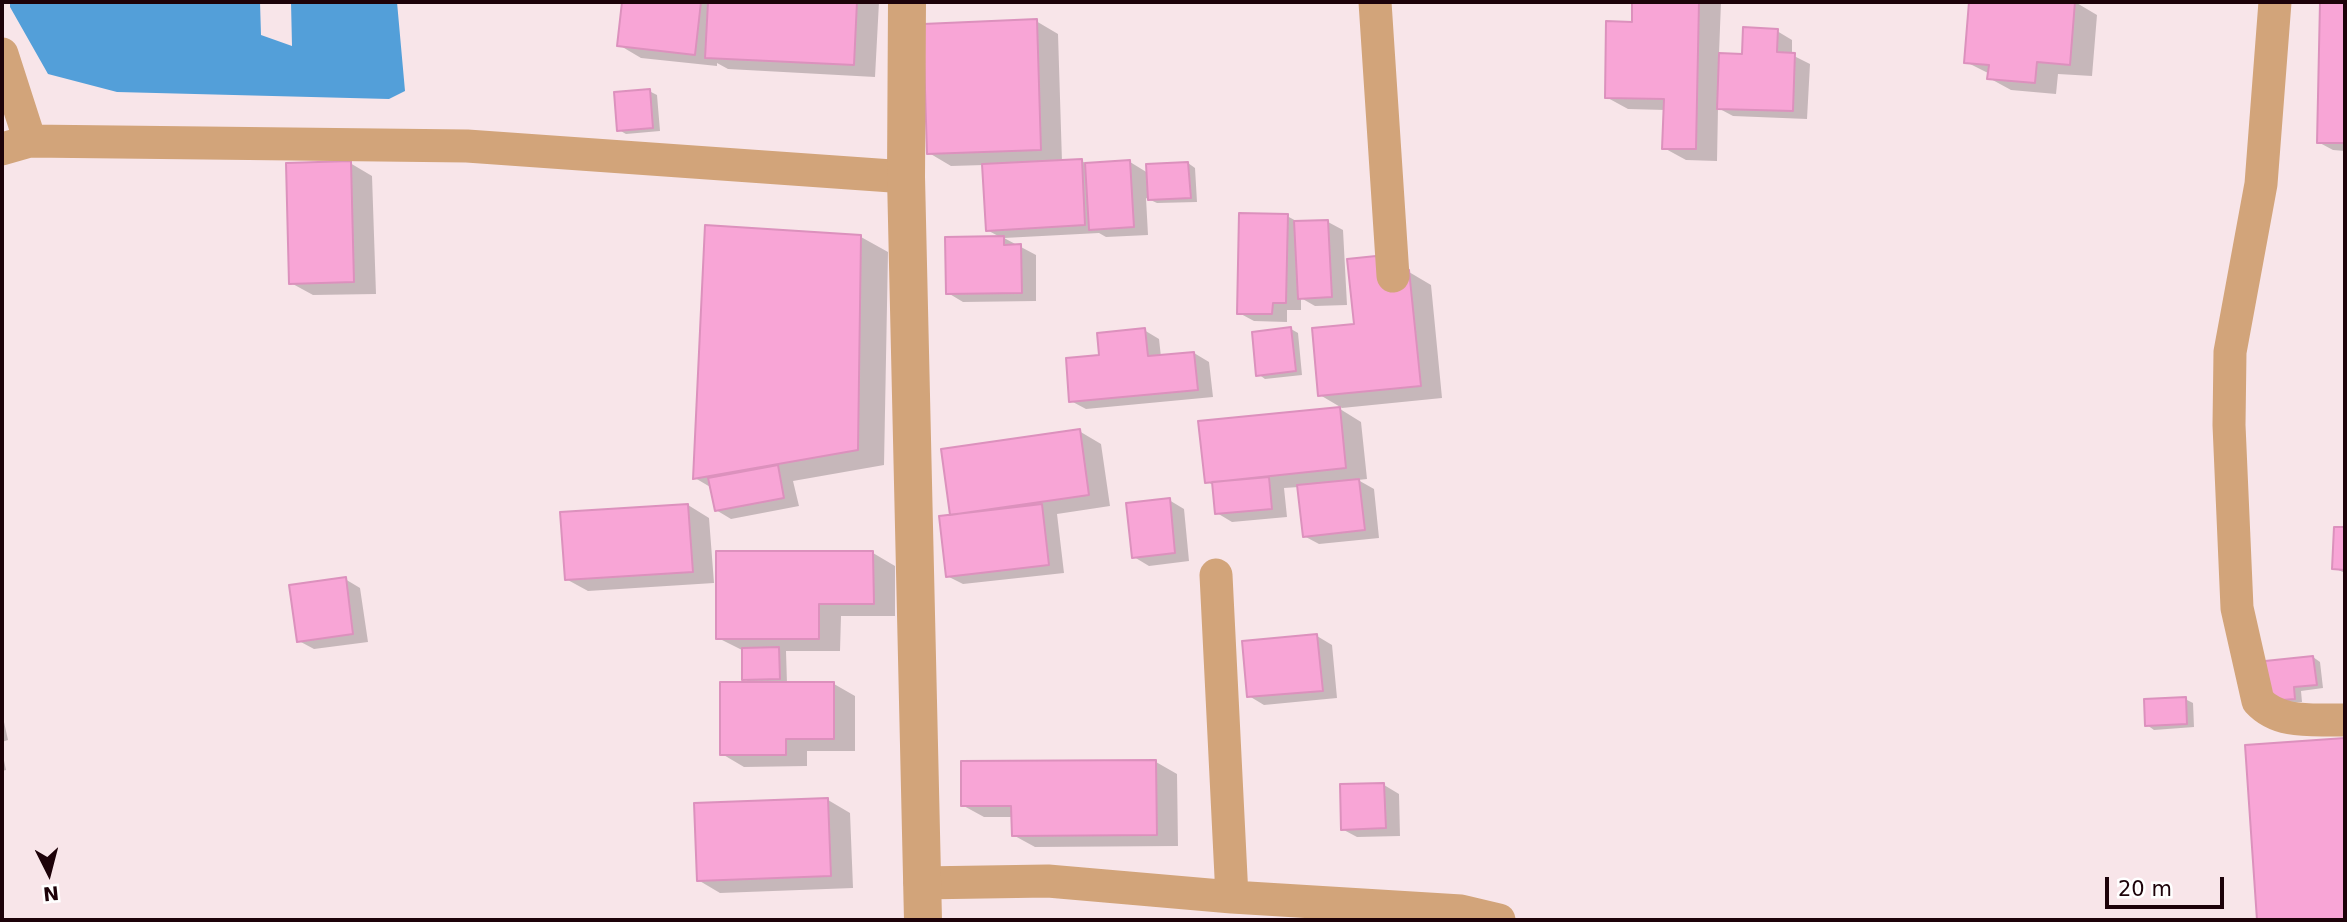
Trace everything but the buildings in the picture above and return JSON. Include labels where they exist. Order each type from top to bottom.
[{"type":"street","points":[[907,2],[906,177],[920,883],[923,920]]},
{"type":"street","points":[[1375,2],[1393,276]]},
{"type":"street","points":[[2275,2],[2261,184],[2230,352],[2229,425],[2237,608],[2258,701],[2267,711],[2283,718],[2345,720]]},
{"type":"street","points":[[2,54],[16,145],[467,146],[906,177]]},
{"type":"street","points":[[1216,575],[1232,897]]},
{"type":"street","points":[[920,883],[1048,881],[1232,897],[1461,911],[1499,920]]},
{"type":"water","points":[[10,2],[260,2],[261,35],[292,46],[291,2],[397,2],[405,91],[389,99],[117,92],[48,74],[10,7]]}]
